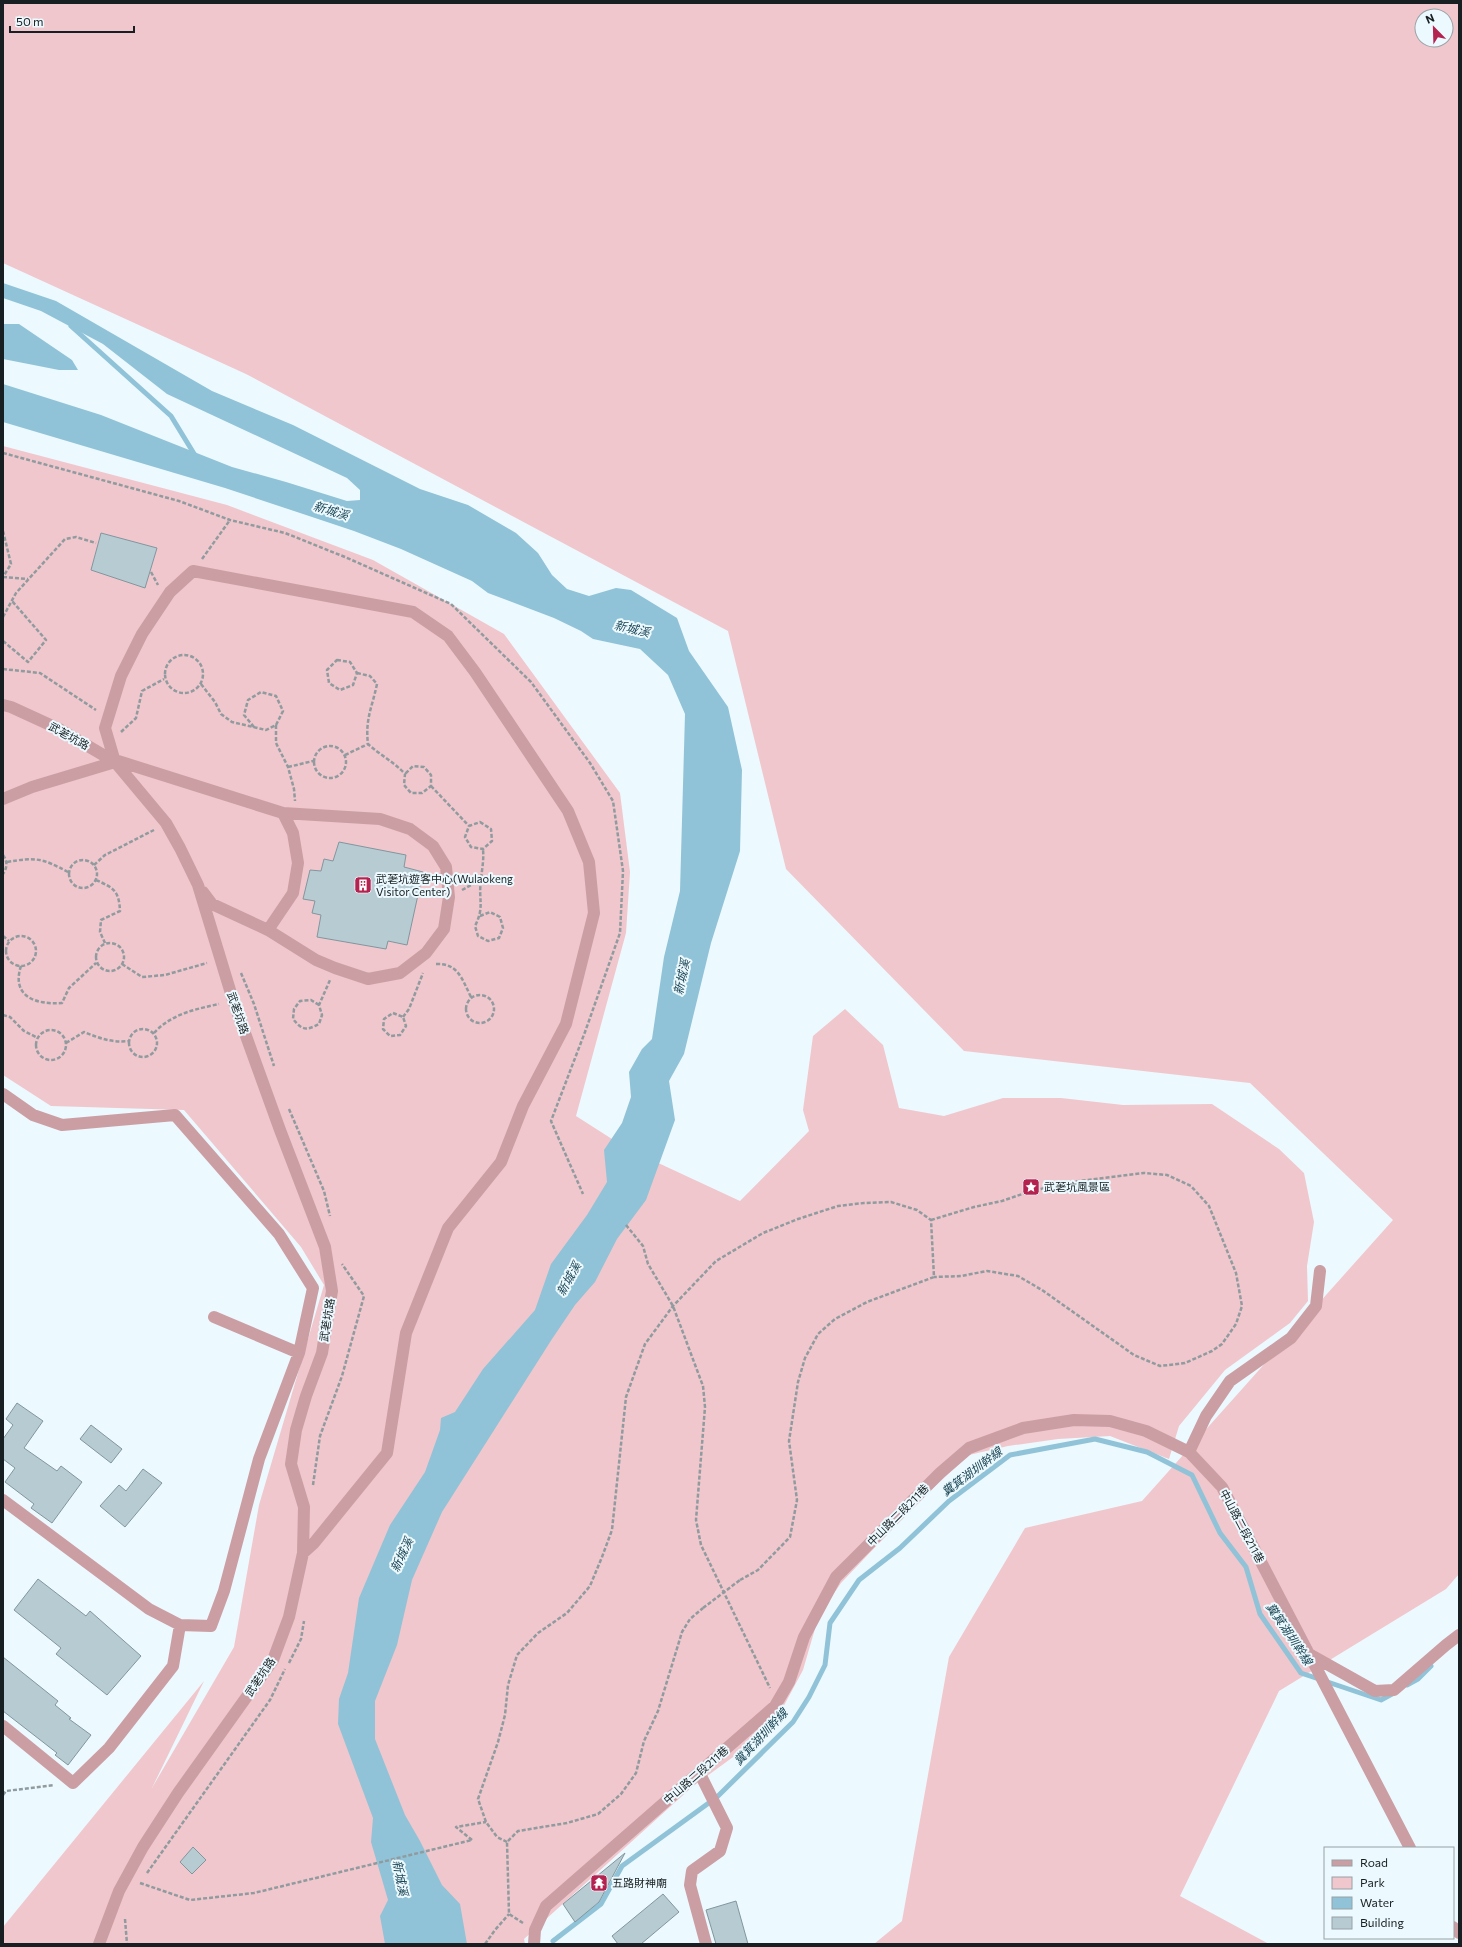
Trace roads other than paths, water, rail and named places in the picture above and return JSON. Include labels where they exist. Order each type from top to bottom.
[{"type":"street","points":[[115,762],[105,728],[121,676],[142,634],[170,592],[193,571],[412,612],[448,636],[475,672],[568,811],[589,862],[594,913],[566,1024],[523,1106],[501,1162],[448,1228],[406,1333],[387,1453],[314,1543],[303,1553]]},
{"type":"street","name":"武荖坑路","points":[[3,705],[11,707],[58,729],[115,762],[166,824],[180,848],[198,885],[233,1000],[280,1130],[325,1246],[332,1291],[322,1353],[296,1430],[291,1464],[304,1507],[303,1553],[289,1617],[273,1660],[178,1793],[144,1847],[119,1891],[99,1944]]},
{"type":"street","points":[[3,799],[32,788],[115,762],[115,760],[283,813],[380,819],[410,829],[433,846],[446,867],[449,897],[444,929],[426,953],[400,972],[368,979],[316,960],[268,930],[212,904],[198,885]]},
{"type":"street","points":[[268,930],[293,892],[298,863],[293,833],[283,813]]},
{"type":"street","points":[[3,1094],[33,1115],[62,1125],[175,1115],[279,1234],[313,1288],[299,1353],[259,1459],[224,1591],[211,1626],[180,1625],[149,1609],[3,1500]]},
{"type":"street","points":[[1189,1452],[1206,1416],[1230,1381],[1291,1338],[1316,1306],[1320,1271]]},
{"type":"street","points":[[214,1317],[299,1353]]},
{"type":"street","name":"中山路二段211巷","points":[[534,1944],[535,1930],[546,1906],[775,1706],[789,1682],[804,1637],[836,1577],[940,1473],[969,1448],[1023,1428],[1074,1420],[1110,1421],[1146,1431],[1189,1452],[1222,1487],[1409,1847]]},
{"type":"street","points":[[3,1726],[73,1783],[109,1748],[173,1666],[180,1625]]},
{"type":"street","points":[[1312,1659],[1375,1691],[1394,1690],[1459,1635]]},
{"type":"street","points":[[699,1772],[727,1828],[720,1851],[692,1870],[690,1885],[706,1944]]},
{"type":"water","name":"新城溪","points":[[3,283],[56,301],[212,391],[293,425],[420,489],[468,505],[516,533],[538,553],[552,575],[567,589],[589,596],[616,588],[631,590],[677,618],[689,651],[728,707],[742,770],[740,851],[711,943],[684,1054],[669,1081],[675,1120],[646,1200],[617,1239],[595,1282],[575,1305],[552,1339],[442,1512],[412,1580],[397,1645],[375,1701],[375,1739],[405,1815],[442,1885],[460,1904],[467,1944],[385,1944],[380,1916],[388,1900],[371,1842],[373,1818],[338,1724],[339,1699],[348,1673],[359,1598],[390,1525],[425,1472],[440,1430],[441,1418],[455,1412],[483,1369],[535,1310],[551,1264],[587,1215],[607,1182],[604,1150],[622,1123],[631,1097],[629,1072],[642,1049],[652,1039],[664,957],[680,891],[685,714],[668,675],[640,649],[593,639],[581,631],[554,618],[488,593],[472,581],[401,549],[354,531],[225,488],[3,422],[3,384],[101,415],[232,467],[347,501],[360,500],[360,490],[347,478],[167,394],[103,344],[41,311],[3,298]]},
{"type":"water","points":[[3,324],[19,324],[72,360],[78,370],[59,370],[3,359]]},
{"type":"waterway","points":[[71,326],[171,416],[196,457]]},
{"type":"waterway","name":"糞箕湖圳幹線","points":[[553,1941],[601,1904],[622,1866],[717,1797],[793,1722],[809,1697],[825,1665],[830,1623],[859,1580],[900,1548],[949,1501],[1010,1455],[1095,1439],[1147,1452],[1192,1475],[1220,1533],[1246,1567],[1260,1614],[1301,1673],[1381,1700],[1392,1694]]},
{"type":"waterway","name":"糞箕湖圳幹線","points":[[1407,1685],[1418,1679],[1431,1666]]},
{"type":"place","name":"武荖坑遊客中心(Wulaokeng Visitor Center)","points":[[363,885]]},
{"type":"place","name":"武荖坑風景區","points":[[1031,1187]]},
{"type":"place","name":"五路財神廟","points":[[599,1883]]}]
